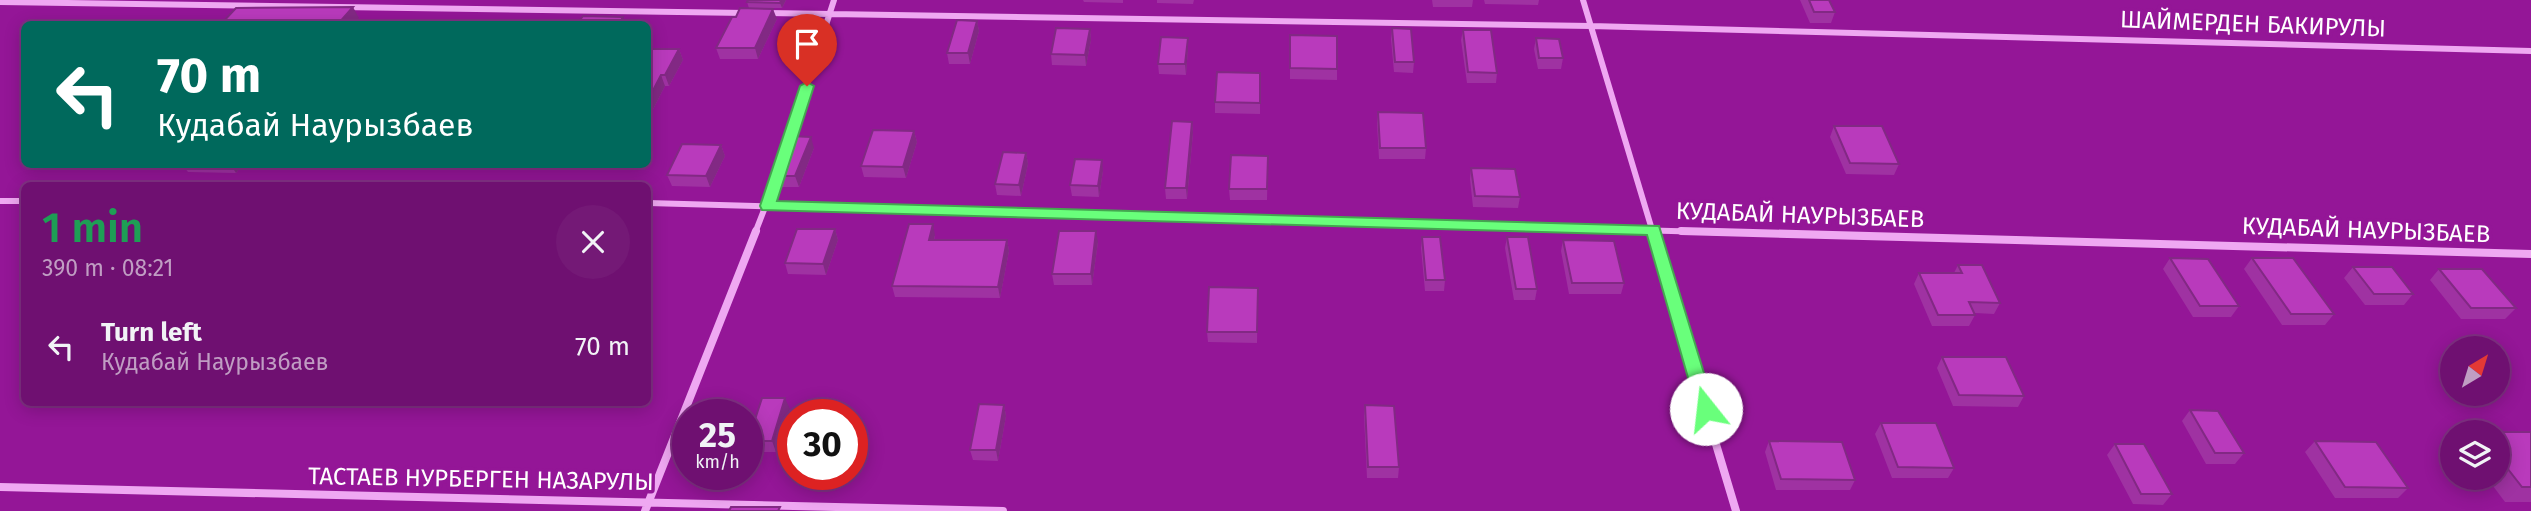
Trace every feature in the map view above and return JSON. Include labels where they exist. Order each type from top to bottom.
[{"type":"street","points":[[784,155],[834,0]]},
{"type":"street","points":[[1583,0],[1736,511]]},
{"type":"street","name":"ШАЙМЕРДЕН БАКИРУЛЫ","points":[[0,2],[1591,26],[2531,51]]},
{"type":"street","points":[[647,507],[767,206],[780,167]]},
{"type":"street","points":[[0,201],[21,201]]},
{"type":"street","name":"КУДАБАЙ НАУРЫЗБАЕВ","points":[[651,203],[2531,254]]},
{"type":"street","name":"ТАСТАЕВ НУРБЕРГЕН НАЗАРУЛЫ","points":[[0,486],[647,507],[1003,511]]},
{"type":"building","points":[[781,0],[780,3],[747,2]]},
{"type":"building","points":[[1809,0],[1829,0],[1835,12],[1814,12]]},
{"type":"building","points":[[353,7],[341,21],[224,21],[236,8]]},
{"type":"building","points":[[740,8],[773,9],[755,48],[716,48],[732,17],[736,17]]},
{"type":"building","points":[[583,16],[623,17],[621,21],[579,21]]},
{"type":"building","points":[[957,20],[977,21],[968,53],[947,53]]},
{"type":"building","points":[[1056,28],[1090,29],[1085,55],[1051,54]]},
{"type":"building","points":[[1392,28],[1411,29],[1414,62],[1395,62]]},
{"type":"building","points":[[1463,30],[1491,30],[1497,73],[1468,72]]},
{"type":"building","points":[[1290,35],[1337,36],[1337,69],[1290,68]]},
{"type":"building","points":[[1161,37],[1188,38],[1185,64],[1158,64]]},
{"type":"building","points":[[1536,38],[1559,39],[1563,58],[1539,58]]},
{"type":"building","points":[[651,49],[679,49],[665,75],[661,75],[651,94]]},
{"type":"building","points":[[1217,72],[1260,73],[1260,103],[1215,102]]},
{"type":"building","points":[[1378,112],[1423,113],[1426,148],[1380,148]]},
{"type":"building","points":[[1172,121],[1192,122],[1186,188],[1165,188]]},
{"type":"building","points":[[1834,126],[1882,126],[1899,164],[1850,163]]},
{"type":"building","points":[[873,130],[914,131],[903,167],[861,166]]},
{"type":"building","points":[[790,136],[811,137],[795,176],[774,176]]},
{"type":"building","points":[[682,144],[721,145],[706,176],[667,175]]},
{"type":"building","points":[[1003,152],[1026,153],[1019,185],[995,184]]},
{"type":"building","points":[[1231,155],[1268,156],[1267,189],[1229,189]]},
{"type":"building","points":[[1075,159],[1102,160],[1098,186],[1070,185]]},
{"type":"building","points":[[1471,168],[1515,169],[1520,197],[1475,196]]},
{"type":"building","points":[[909,224],[933,224],[929,240],[1007,240],[998,287],[892,286]]},
{"type":"building","points":[[797,229],[835,229],[823,264],[785,263]]},
{"type":"building","points":[[1059,231],[1096,231],[1091,274],[1052,274]]},
{"type":"building","points":[[1422,237],[1440,237],[1445,280],[1426,280]]},
{"type":"building","points":[[1507,237],[1528,237],[1537,289],[1516,289]]},
{"type":"building","points":[[1563,240],[1614,241],[1624,283],[1572,283]]},
{"type":"building","points":[[2170,258],[2208,259],[2239,306],[2200,306]]},
{"type":"building","points":[[2252,258],[2293,258],[2334,314],[2291,314]]},
{"type":"building","points":[[1958,265],[1982,265],[2000,303],[1969,302],[1975,315],[1938,315],[1919,273],[1962,273]]},
{"type":"building","points":[[2353,267],[2392,267],[2413,294],[2374,294]]},
{"type":"building","points":[[2439,269],[2482,269],[2516,308],[2471,308]]},
{"type":"building","points":[[1209,287],[1258,288],[1257,332],[1207,332]]},
{"type":"building","points":[[1942,357],[2006,357],[2024,396],[1959,395]]},
{"type":"building","points":[[785,398],[777,399],[777,424],[772,441],[763,441],[762,399]]},
{"type":"building","points":[[979,404],[1004,405],[996,450],[970,450]]},
{"type":"building","points":[[1365,405],[1394,406],[1399,467],[1368,467]]},
{"type":"building","points":[[2190,410],[2218,411],[2244,453],[2215,453]]},
{"type":"building","points":[[1881,423],[1936,423],[1954,468],[1898,467]]},
{"type":"building","points":[[2510,432],[2531,432],[2531,487],[2522,487],[2510,472]]},
{"type":"building","points":[[1769,441],[1842,442],[1855,480],[1781,479]]},
{"type":"building","points":[[2315,441],[2376,442],[2408,488],[2345,487]]},
{"type":"building","points":[[2115,444],[2144,444],[2172,494],[2141,494]]},
{"type":"building","points":[[731,507],[780,507],[778,511],[729,511]]},
{"type":"route","points":[[807,86],[767,206],[1653,230],[1706,409]]}]
